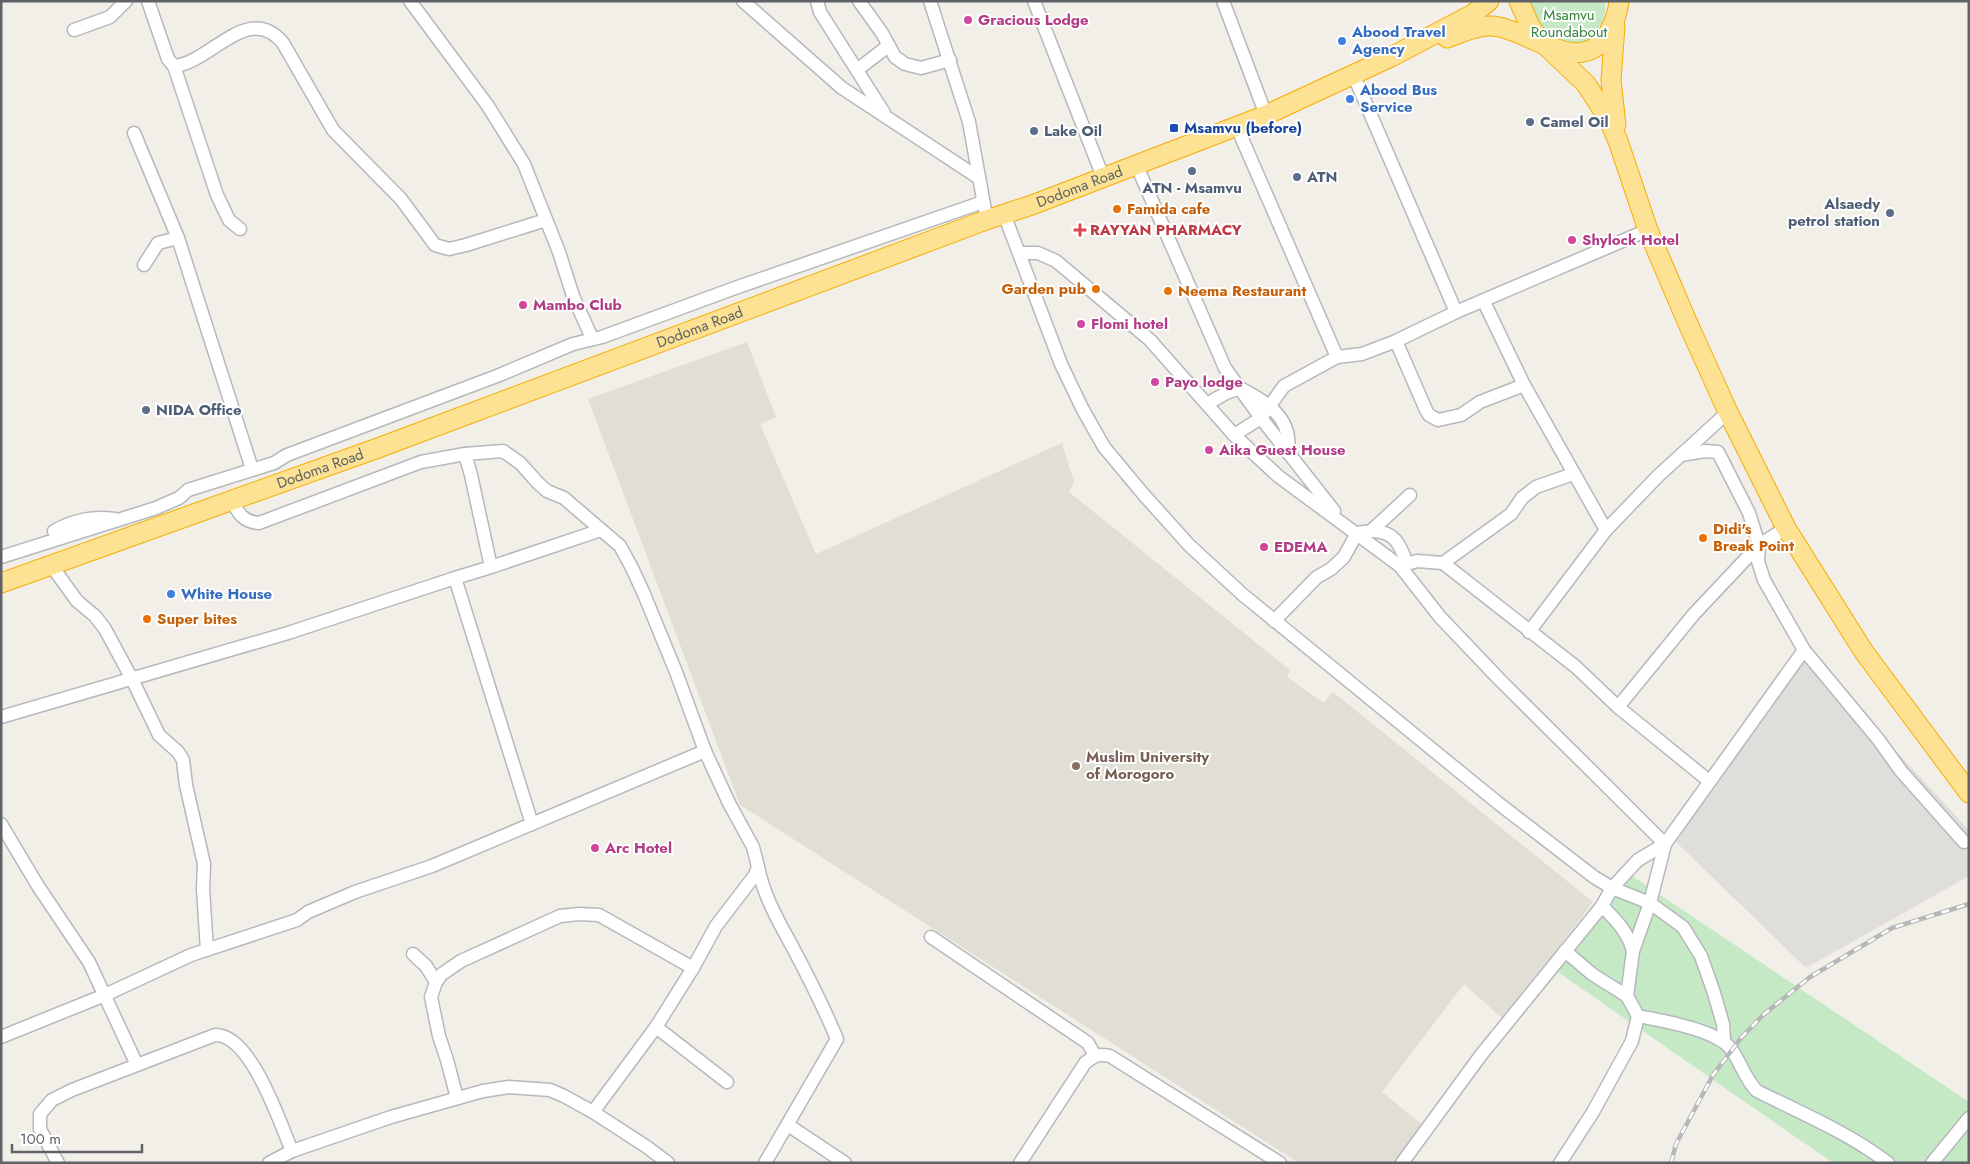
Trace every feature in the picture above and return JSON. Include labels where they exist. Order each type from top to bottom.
[{"type":"highway","name":"Dodoma Road","points":[[1,583],[231,499],[378,448],[985,211],[1004,214],[1032,205],[1266,115],[1392,57],[1473,14],[1489,1]]},
{"type":"highway","points":[[1519,1],[1530,26],[1544,45],[1586,84],[1601,106],[1618,141],[1648,230],[1689,326],[1728,412],[1786,528],[1864,652],[1969,794]]},
{"type":"highway","points":[[1544,45],[1572,53],[1590,49],[1606,37],[1617,8]]},
{"type":"highway","points":[[1617,8],[1611,80],[1618,141]]},
{"type":"highway","name":"Dodoma Road","points":[[1392,57],[1479,27],[1498,26],[1544,45]]},
{"type":"street","points":[[74,30],[110,17],[126,1]]},
{"type":"street","points":[[148,1],[168,59],[174,66],[217,195],[230,220],[240,229]]},
{"type":"street","points":[[410,1],[488,106],[524,164],[559,252],[573,296],[592,338]]},
{"type":"street","points":[[743,1],[840,85],[888,119],[979,178]]},
{"type":"street","points":[[817,1],[820,12],[888,119]]},
{"type":"street","points":[[859,1],[882,33],[895,57],[905,64],[921,68],[950,60]]},
{"type":"street","points":[[4,554],[122,520],[179,498],[188,490],[274,463],[286,455],[496,376],[573,344],[985,211],[969,122],[930,1]]},
{"type":"street","points":[[1034,1],[1103,177]]},
{"type":"street","points":[[1224,1],[1266,115]]},
{"type":"street","points":[[174,66],[183,65],[197,58],[235,34],[249,29],[268,29],[275,33],[283,43],[333,130],[401,199],[435,244],[449,249],[546,220]]},
{"type":"street","points":[[857,70],[888,46]]},
{"type":"street","points":[[1354,76],[1456,312]]},
{"type":"street","points":[[1236,125],[1337,358]]},
{"type":"street","points":[[134,133],[178,238],[252,469]]},
{"type":"street","points":[[1136,164],[1225,368],[1261,418],[1345,524]]},
{"type":"street","points":[[1004,214],[1061,364],[1082,408],[1104,447],[1144,496],[1189,544],[1274,621],[1498,803],[1594,877],[1612,888],[1650,903],[1683,927],[1701,956],[1720,1015],[1724,1041],[1748,1082],[1757,1091],[1775,1099],[1875,1159],[1888,1163]]},
{"type":"street","points":[[1234,435],[1261,418],[1284,386],[1337,358],[1362,354],[1396,341],[1456,312],[1484,302],[1648,230]]},
{"type":"street","points":[[144,265],[158,243],[178,238]]},
{"type":"street","points":[[1020,254],[1038,253],[1056,261],[1150,340],[1234,435],[1278,476],[1404,565]]},
{"type":"street","points":[[1484,302],[1524,385],[1606,530]]},
{"type":"street","points":[[1396,341],[1426,410],[1429,415],[1438,420],[1462,415],[1480,402],[1524,385]]},
{"type":"street","points":[[1207,404],[1226,393],[1240,388],[1270,405],[1284,426],[1289,443],[1288,453]]},
{"type":"street","points":[[1529,632],[1606,530],[1658,476],[1728,412]]},
{"type":"street","points":[[231,499],[238,514],[249,523],[259,523],[421,462],[465,454],[502,451],[520,463],[538,484],[564,498],[620,546],[632,568],[676,672],[704,751],[728,803],[753,847],[761,883],[769,902],[818,995],[837,1039],[766,1163]]},
{"type":"street","points":[[1681,455],[1705,451],[1718,452],[1749,513],[1759,545],[1758,561],[1764,580],[1804,650],[1878,739],[1900,771],[1964,842]]},
{"type":"street","points":[[465,454],[491,567]]},
{"type":"street","points":[[1443,563],[1511,514],[1522,498],[1536,487],[1573,474]]},
{"type":"street","points":[[1371,531],[1410,495]]},
{"type":"street","points":[[54,531],[82,519],[122,520]]},
{"type":"street","points":[[1618,707],[1694,614],[1759,545],[1786,528]]},
{"type":"street","points":[[1,717],[288,633],[601,530]]},
{"type":"street","points":[[1357,533],[1383,531],[1398,542],[1404,565],[1440,617],[1665,844]]},
{"type":"street","points":[[1274,621],[1317,577],[1331,569],[1344,557],[1357,533]]},
{"type":"street","points":[[1404,565],[1417,561],[1443,563],[1576,667],[1618,707],[1709,780]]},
{"type":"street","points":[[51,565],[76,601],[95,616],[105,630],[132,679],[159,735],[178,752],[183,760],[186,785],[204,864],[202,889],[207,950]]},
{"type":"street","points":[[455,578],[532,824]]},
{"type":"street","points":[[1627,996],[1633,951],[1650,903],[1665,844],[1709,780],[1804,650]]},
{"type":"street","points":[[1,1037],[105,994],[159,968],[297,920],[308,912],[355,892],[432,866],[704,751]]},
{"type":"street","points":[[1,824],[38,886],[89,962],[137,1065]]},
{"type":"street","points":[[1402,1163],[1481,1055],[1602,906],[1612,888],[1638,860],[1665,844]]},
{"type":"street","points":[[593,1112],[656,1027],[693,968],[716,926],[756,875],[758,867]]},
{"type":"street","points":[[1602,906],[1617,920],[1629,936],[1633,951]]},
{"type":"street","points":[[457,1098],[433,1012],[431,997],[436,982],[449,967],[484,949],[560,916],[578,914],[599,915],[693,968]]},
{"type":"street","points":[[932,937],[1088,1043],[1095,1056]]},
{"type":"street","points":[[1560,1163],[1593,1112],[1632,1041],[1638,1016],[1627,996],[1592,974],[1565,951]]},
{"type":"street","points":[[413,954],[426,966],[436,982]]},
{"type":"street","points":[[1638,1016],[1681,1025],[1724,1041]]},
{"type":"street","points":[[656,1027],[727,1082]]},
{"type":"street","points":[[58,1163],[40,1129],[40,1114],[52,1100],[72,1090],[215,1035],[222,1034],[239,1044],[266,1086],[292,1151]]},
{"type":"street","points":[[1020,1163],[1085,1063],[1101,1053],[1110,1056],[1280,1163]]},
{"type":"street","points":[[276,1161],[292,1151],[391,1117],[457,1098],[509,1087],[550,1090],[593,1112],[668,1163]]},
{"type":"street","points":[[1932,1163],[1969,1118]]},
{"type":"street","points":[[788,1125],[845,1163]]},
{"type":"shaded area","name":"Muslim University of Morogoro","points":[[747,342],[776,417],[760,424],[816,554],[1062,443],[1074,482],[1069,492],[1290,670],[1287,677],[1324,703],[1333,692],[1593,902],[1504,1020],[1464,984],[1382,1092],[1424,1126],[1396,1163],[1299,1163],[740,805],[588,399]]},
{"type":"shaded area","points":[[1807,655],[1969,830],[1969,876],[1806,968],[1674,840]]},
{"type":"green space","name":"Msamvu Roundabout","points":[[1525,1],[1605,1],[1605,8],[1602,22],[1594,34],[1577,46],[1547,36]]},
{"type":"green space","points":[[1629,874],[1969,1102],[1969,1163],[1833,1163],[1558,972]]},
{"type":"railway","points":[[1671,1163],[1676,1144],[1713,1075],[1741,1038],[1763,1015],[1810,977],[1892,928],[1969,904]]},
{"type":"place","name":"Gracious Lodge","points":[[968,20]]},
{"type":"place","name":"Abood Travel Agency","points":[[1342,41]]},
{"type":"place","name":"Abood Bus Service","points":[[1350,99]]},
{"type":"place","name":"Camel Oil","points":[[1530,122]]},
{"type":"place","name":"Msamvu (before)","points":[[1174,128]]},
{"type":"place","name":"Lake Oil","points":[[1034,131]]},
{"type":"place","name":"ATN - Msamvu","points":[[1192,171]]},
{"type":"place","name":"ATN","points":[[1297,177]]},
{"type":"place","name":"Famida cafe","points":[[1117,209]]},
{"type":"place","name":"Alsaedy petrol station","points":[[1890,213]]},
{"type":"place","name":"RAYYAN PHARMACY","points":[[1080,230]]},
{"type":"place","name":"Shylock Hotel","points":[[1572,240]]},
{"type":"place","name":"Garden pub","points":[[1096,289]]},
{"type":"place","name":"Neema Restaurant","points":[[1168,291]]},
{"type":"place","name":"Mambo Club","points":[[523,305]]},
{"type":"place","name":"Flomi hotel","points":[[1081,324]]},
{"type":"place","name":"Payo lodge","points":[[1155,382]]},
{"type":"place","name":"NIDA Office","points":[[146,410]]},
{"type":"place","name":"Aika Guest House","points":[[1209,450]]},
{"type":"place","name":"Didi's Break Point","points":[[1703,538]]},
{"type":"place","name":"EDEMA","points":[[1264,547]]},
{"type":"place","name":"White House","points":[[171,594]]},
{"type":"place","name":"Super bites","points":[[147,619]]},
{"type":"place","name":"Muslim University of Morogoro","points":[[1076,766]]},
{"type":"place","name":"Arc Hotel","points":[[595,848]]}]
